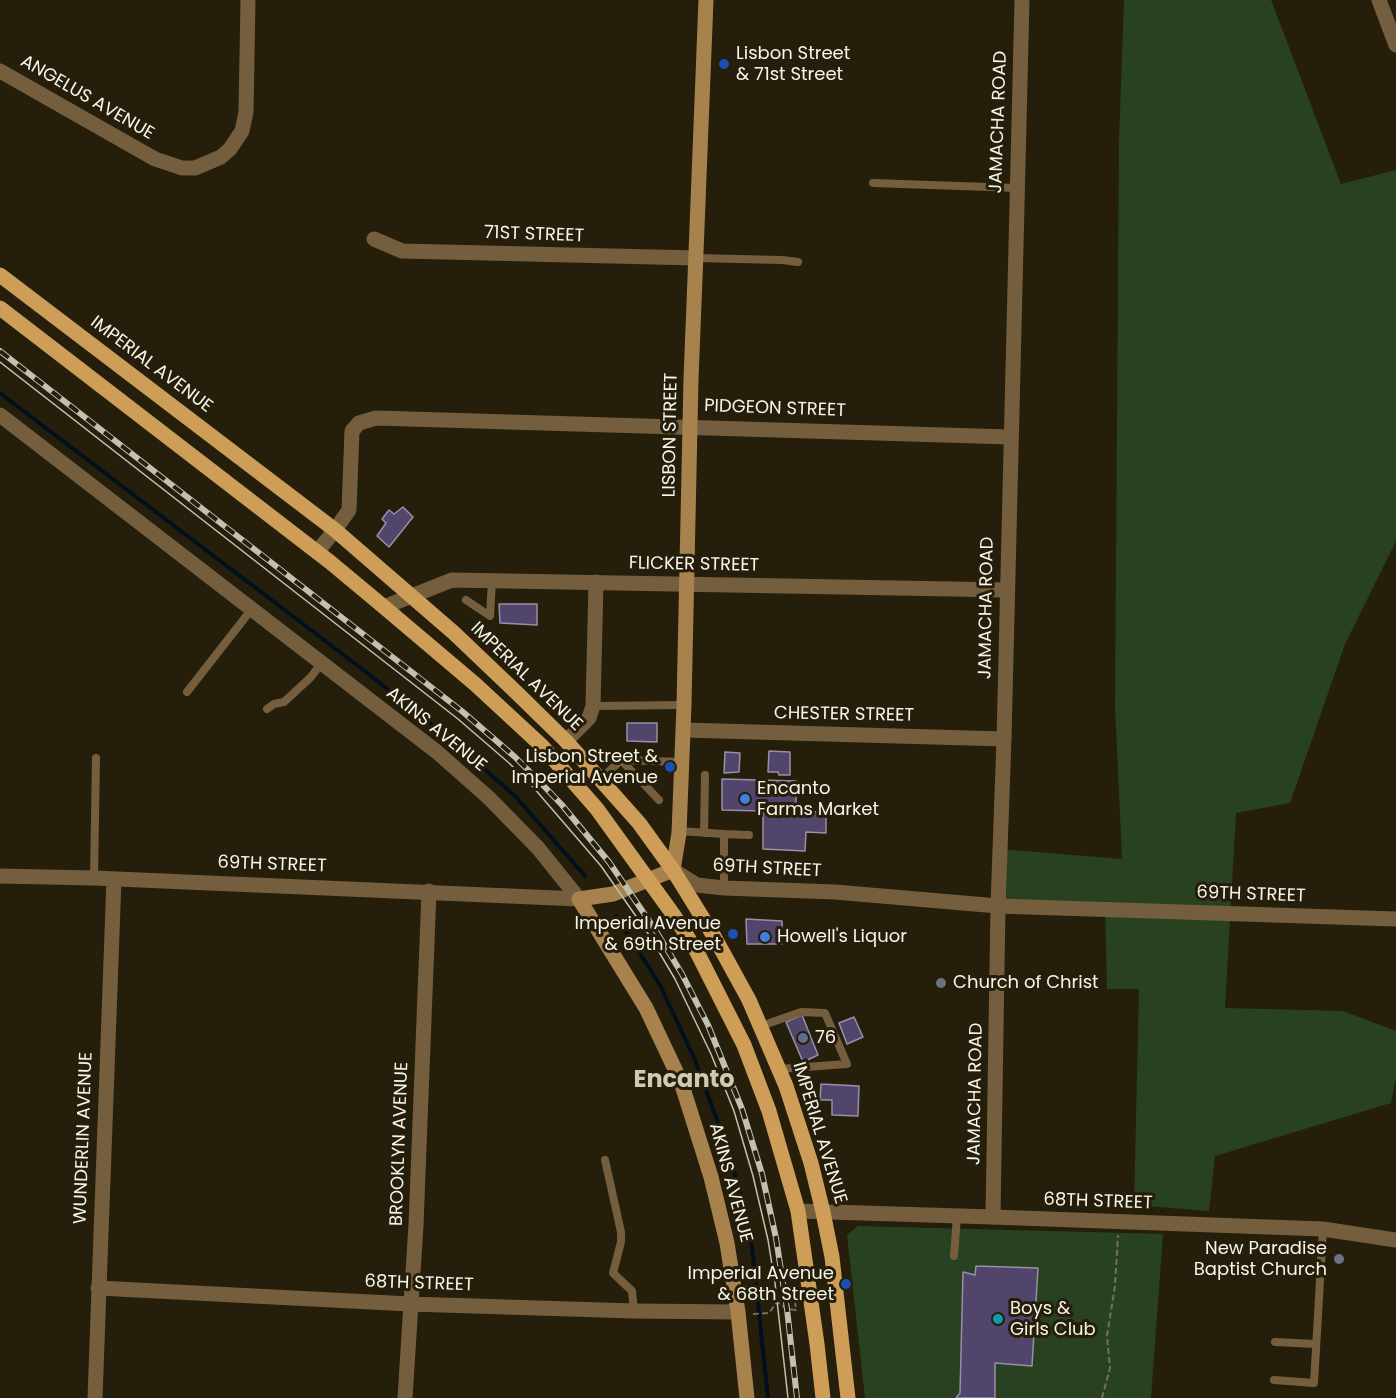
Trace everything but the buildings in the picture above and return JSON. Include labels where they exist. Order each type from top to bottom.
[{"type":"main road","name":"LISBON STREET","points":[[673,870],[679,831],[683,762],[691,379],[706,0]]},
{"type":"main road","name":"IMPERIAL AVENUE","points":[[0,275],[336,530],[454,633],[566,741],[639,823],[673,870],[715,938],[761,1026],[779,1069],[811,1163],[824,1212],[832,1257],[848,1398]]},
{"type":"main road","points":[[0,308],[317,552],[476,684],[542,746],[597,808],[650,881],[697,952],[744,1045],[768,1111],[798,1211],[823,1398]]},
{"type":"main road","name":"69TH STREET","points":[[579,899],[611,894],[650,881],[673,870]]},
{"type":"main road","name":"AKINS AVENUE","points":[[579,899],[646,1008],[681,1082],[711,1177],[727,1243],[738,1312],[747,1398]]},
{"type":"street","name":"ANGELUS AVENUE","points":[[0,71],[155,159],[182,168],[195,168],[220,157],[230,149],[242,131],[246,112],[248,0]]},
{"type":"street","name":"JAMACHA ROAD","points":[[993,1217],[998,906],[1022,0]]},
{"type":"street","points":[[1386,5],[1396,45]]},
{"type":"street","name":"71ST STREET","points":[[374,239],[402,251],[696,258]]},
{"type":"street","name":"AKINS AVENUE","points":[[0,415],[437,752],[489,798],[538,848],[579,899]]},
{"type":"street","name":"PIDGEON STREET","points":[[336,530],[349,510],[351,431],[359,423],[376,418],[1010,437]]},
{"type":"street","points":[[317,552],[336,530]]},
{"type":"street","name":"FLICKER STREET","points":[[384,607],[452,580],[1007,590]]},
{"type":"street","points":[[566,741],[589,718],[592,706],[596,582]]},
{"type":"street","name":"CHESTER STREET","points":[[684,730],[1004,739]]},
{"type":"street","name":"69TH STREET","points":[[673,870],[697,885],[724,888],[835,892],[998,906],[1396,919]]},
{"type":"street","name":"69TH STREET","points":[[0,876],[429,891],[579,899]]},
{"type":"street","name":"WUNDERLIN AVENUE","points":[[94,1398],[114,879]]},
{"type":"street","name":"BROOKLYN AVENUE","points":[[405,1398],[416,1225],[429,891]]},
{"type":"street","name":"68TH STREET","points":[[798,1211],[1323,1229],[1396,1240]]},
{"type":"street","name":"68TH STREET","points":[[98,1288],[410,1304],[738,1312]]},
{"type":"lane","points":[[873,183],[1017,188]]},
{"type":"lane","points":[[696,258],[798,262]]},
{"type":"lane","points":[[466,600],[490,616],[492,581]]},
{"type":"lane","points":[[187,692],[251,610]]},
{"type":"lane","points":[[267,709],[274,704],[284,702],[310,678],[321,664]]},
{"type":"lane","points":[[592,706],[684,705]]},
{"type":"lane","points":[[94,878],[96,758]]},
{"type":"lane","points":[[600,780],[621,760],[683,762]]},
{"type":"lane","points":[[621,760],[659,800]]},
{"type":"lane","points":[[704,833],[705,775]]},
{"type":"lane","points":[[679,831],[749,835]]},
{"type":"lane","points":[[724,834],[724,888]]},
{"type":"lane","points":[[761,1026],[801,1012],[825,1013],[847,1064],[779,1069]]},
{"type":"lane","points":[[605,1160],[621,1232],[621,1242],[613,1273],[632,1291],[634,1311]]},
{"type":"lane","points":[[954,1256],[957,1216]]},
{"type":"lane","points":[[1274,1380],[1314,1383],[1323,1229]]},
{"type":"lane","points":[[1275,1342],[1316,1344]]},
{"type":"path","points":[[1102,1398],[1110,1368],[1107,1336],[1120,1222]]},
{"type":"path","points":[[757,1314],[769,1312],[777,1302],[787,1309],[796,1310],[795,1299]]},
{"type":"green space","points":[[1124,0],[1271,0],[1341,184],[1396,170],[1396,541],[1345,644],[1290,803],[1236,813],[1225,1008],[1343,1011],[1396,1031],[1396,1077],[1391,1103],[1215,1156],[1209,1211],[1134,1205],[1139,989],[1107,989],[1105,905],[998,906],[1000,849],[1122,859],[1115,707],[1119,141]]},
{"type":"green space","points":[[858,1226],[1163,1234],[1151,1398],[865,1398],[847,1235]]},
{"type":"waterway","points":[[0,393],[366,672],[462,749],[517,798],[585,876]]},
{"type":"waterway","points":[[616,916],[660,985],[695,1060],[746,1210],[768,1398]]},
{"type":"tram line","points":[[0,362],[458,719],[533,787],[601,866],[649,935],[675,979],[711,1054],[734,1111],[753,1176],[768,1240],[788,1398]]},
{"type":"railway","points":[[0,351],[463,712],[541,783],[609,862],[682,974],[708,1025],[742,1109],[762,1174],[776,1238],[797,1398]]},
{"type":"place","name":"Lisbon Street & 71st Street","points":[[724,64]]},
{"type":"place","name":"Lisbon Street & Imperial Avenue","points":[[670,767]]},
{"type":"place","name":"Encanto Farms Market","points":[[745,799]]},
{"type":"place","name":"Imperial Avenue & 69th Street","points":[[733,934]]},
{"type":"place","name":"Howell's Liquor","points":[[765,937]]},
{"type":"place","name":"Church of Christ","points":[[941,983]]},
{"type":"place","name":"76","points":[[803,1038]]},
{"type":"place","name":"New Paradise Baptist Church","points":[[1339,1259]]},
{"type":"place","name":"Imperial Avenue & 68th Street","points":[[846,1284]]},
{"type":"place","name":"Boys & Girls Club","points":[[998,1319]]},
{"type":"district","name":"Encanto","points":[[684,1081]]}]
